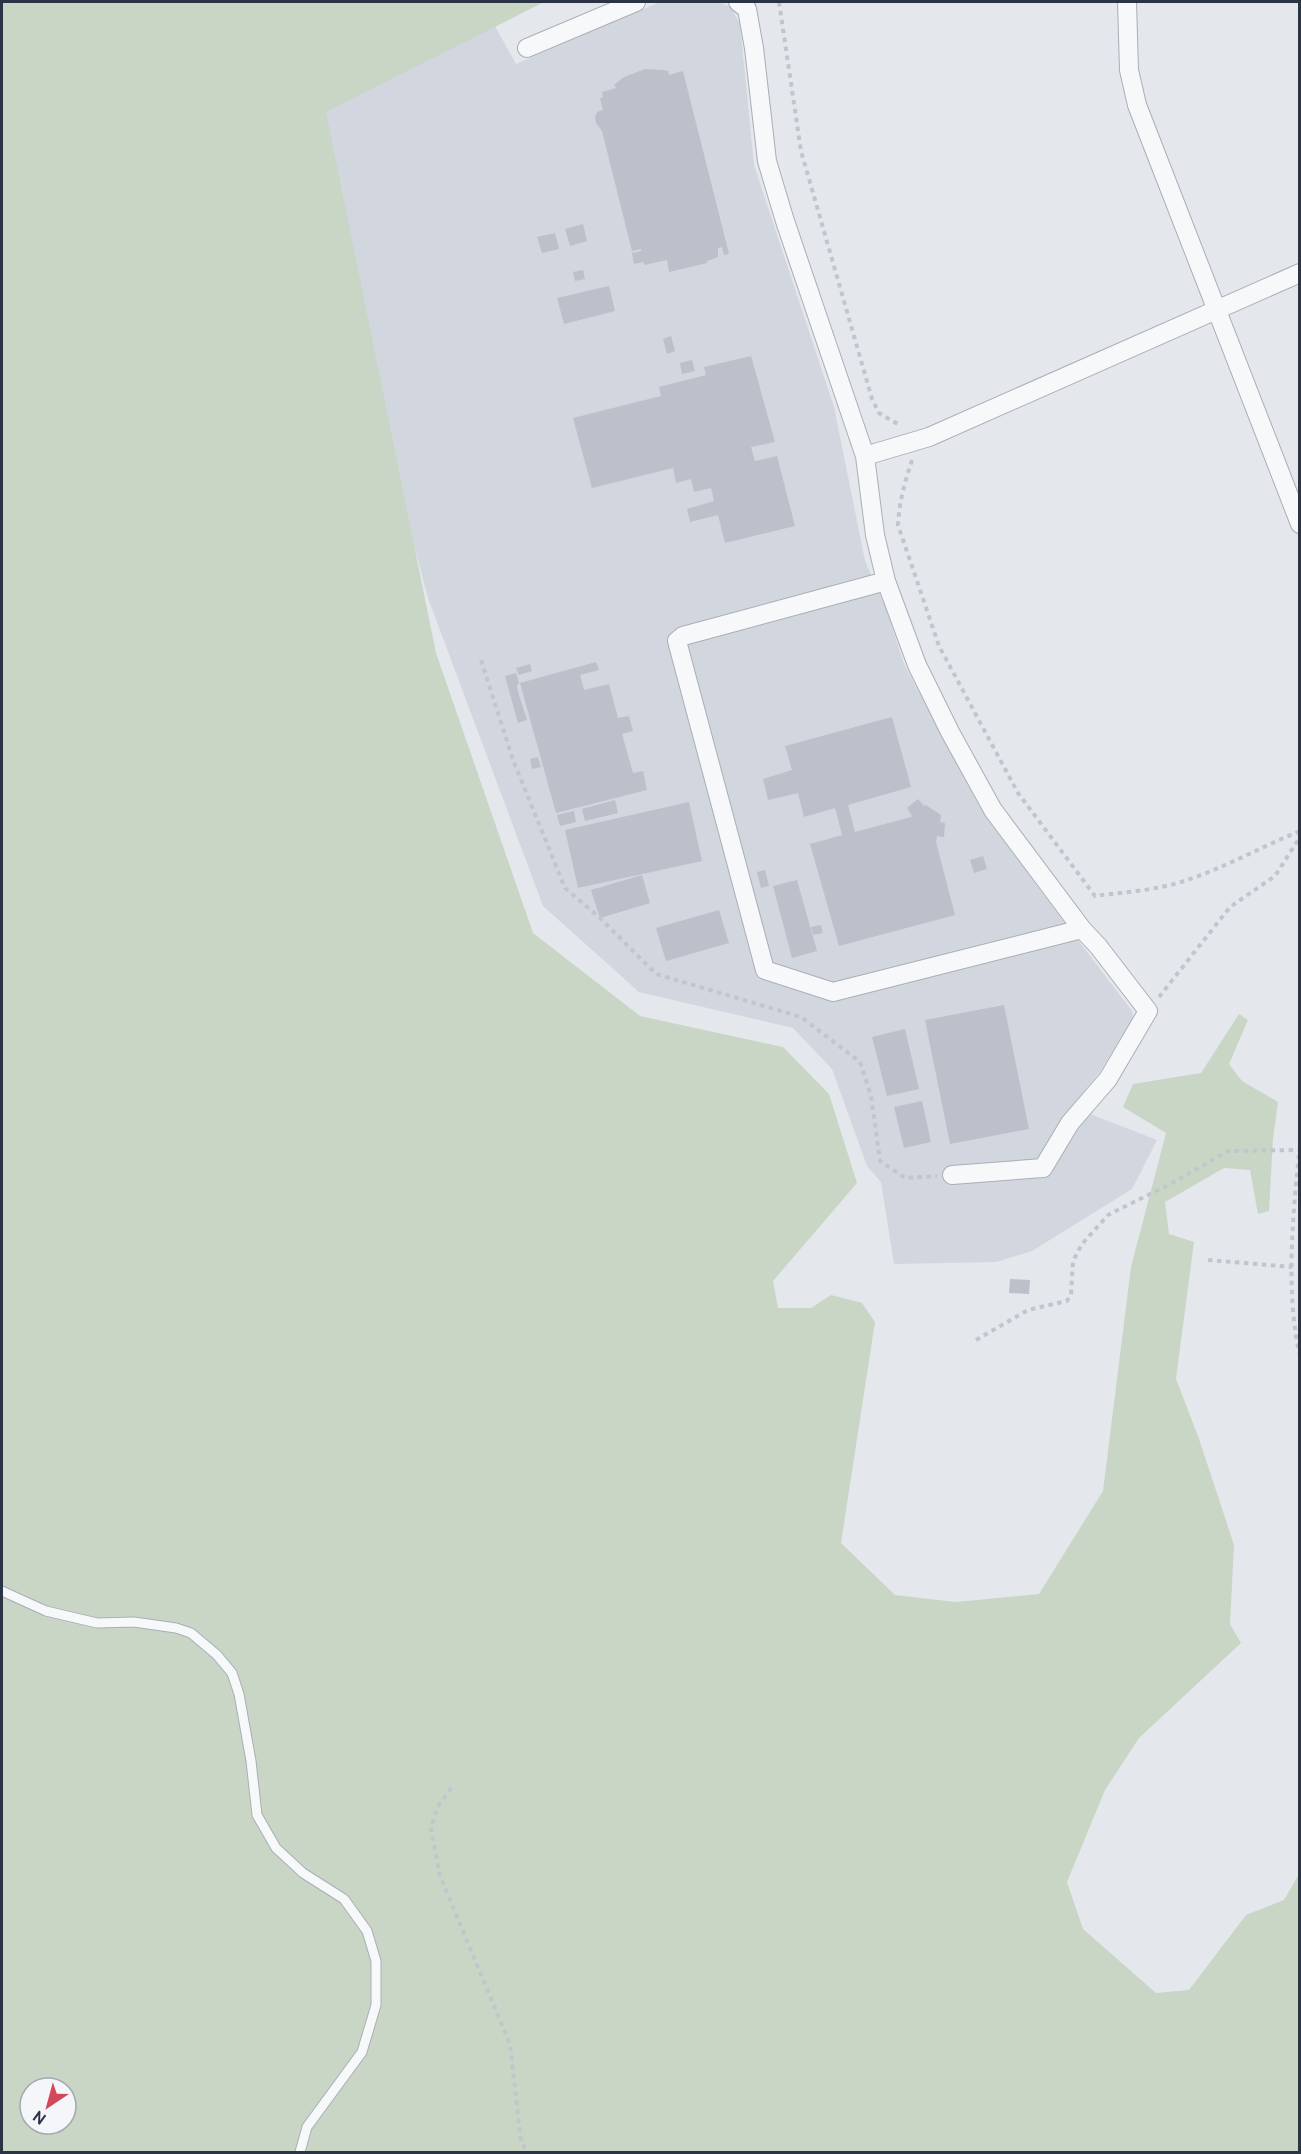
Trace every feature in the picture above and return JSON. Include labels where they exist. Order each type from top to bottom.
[{"type":"street","points":[[527,48],[636,2]]},
{"type":"street","points":[[1126,2],[1130,70],[1137,105],[1299,524]]},
{"type":"street","points":[[744,4],[754,48],[767,160],[796,254],[865,456],[875,536],[886,582],[917,665],[950,732],[993,810],[1082,929],[1148,1011],[1108,1079],[1070,1123],[1042,1168],[952,1175]]},
{"type":"street","points":[[865,456],[929,437],[1299,273]]},
{"type":"street","points":[[886,582],[683,636],[677,641],[765,970],[833,992],[1082,929]]},
{"type":"lane","points":[[2,1591],[46,1611],[97,1623],[134,1622],[176,1628],[191,1633],[217,1655],[232,1673],[239,1694],[251,1761],[257,1815],[276,1848],[303,1872],[344,1899],[367,1931],[376,1961],[376,2005],[362,2052],[307,2127],[300,2152]]},
{"type":"path","points":[[779,2],[801,152],[872,399],[879,413],[929,437]]},
{"type":"path","points":[[929,437],[917,446],[904,484],[898,525],[939,646],[1018,793],[1095,897],[1167,886],[1189,879],[1299,831]]},
{"type":"path","points":[[482,660],[513,760],[565,888],[600,918],[656,974],[801,1017],[860,1062],[871,1096],[880,1161],[905,1178],[952,1175]]},
{"type":"path","points":[[1148,1011],[1230,906],[1275,876],[1299,837]]},
{"type":"path","points":[[1299,1146],[1292,1267],[1292,1317],[1299,1356]]},
{"type":"path","points":[[976,1340],[1028,1310],[1067,1301],[1071,1294],[1073,1261],[1082,1244],[1108,1215],[1228,1151],[1299,1150]]},
{"type":"path","points":[[1208,1260],[1292,1267]]},
{"type":"path","points":[[451,1788],[436,1808],[430,1828],[440,1876],[510,2044],[520,2142],[528,2152]]},
{"type":"shaded area","points":[[660,2],[718,2],[731,7],[740,24],[754,165],[834,407],[865,561],[886,609],[904,664],[979,806],[1132,1011],[1133,1017],[1101,1070],[1072,1107],[1157,1140],[1132,1189],[1032,1251],[996,1262],[894,1264],[881,1182],[867,1166],[832,1069],[793,1028],[639,992],[543,906],[428,598],[298,107],[487,12],[516,64]]},
{"type":"green space","points":[[2,2],[544,2],[326,112],[436,653],[533,933],[640,1016],[783,1047],[829,1094],[857,1183],[773,1281],[778,1308],[811,1308],[831,1295],[862,1303],[875,1322],[841,1543],[895,1595],[956,1602],[1039,1594],[1103,1491],[1131,1267],[1166,1133],[1123,1107],[1133,1084],[1201,1073],[1239,1014],[1248,1020],[1229,1064],[1242,1081],[1278,1102],[1273,1139],[1269,1211],[1258,1214],[1250,1170],[1224,1168],[1165,1202],[1169,1234],[1194,1242],[1176,1379],[1198,1436],[1234,1545],[1230,1624],[1241,1643],[1139,1738],[1105,1790],[1067,1882],[1083,1929],[1156,1993],[1189,1990],[1246,1915],[1284,1900],[1299,1874],[1299,2152],[2,2152]]},
{"type":"building","points":[[645,69],[668,71],[669,75],[683,71],[729,254],[724,255],[722,247],[718,248],[718,257],[707,263],[669,272],[667,260],[644,265],[644,262],[634,264],[632,253],[641,251],[641,249],[632,251],[602,131],[595,117],[597,112],[603,110],[600,98],[603,97],[602,92],[616,88],[614,85],[624,77]]},
{"type":"building","points":[[583,224],[587,241],[570,246],[565,229]]},
{"type":"building","points":[[555,233],[559,249],[542,253],[537,237]]},
{"type":"building","points":[[583,270],[585,279],[575,281],[573,272]]},
{"type":"building","points":[[609,286],[615,311],[564,324],[557,298]]},
{"type":"building","points":[[671,336],[675,351],[667,354],[663,339]]},
{"type":"building","points":[[751,356],[775,442],[751,447],[755,461],[777,456],[795,526],[725,543],[718,515],[690,522],[687,509],[714,501],[711,488],[694,492],[691,479],[676,483],[673,468],[592,488],[573,418],[661,396],[659,387],[706,375],[704,367]]},
{"type":"building","points":[[692,360],[695,371],[682,374],[680,363]]},
{"type":"building","points":[[596,662],[599,670],[580,675],[584,690],[609,684],[618,718],[629,716],[633,731],[622,734],[633,773],[643,771],[647,790],[556,813],[520,683]]},
{"type":"building","points":[[530,664],[532,671],[519,675],[516,668]]},
{"type":"building","points":[[516,673],[519,683],[518,692],[527,720],[518,723],[505,676]]},
{"type":"building","points":[[892,717],[911,787],[848,805],[855,832],[911,817],[907,808],[918,799],[924,806],[926,805],[941,815],[940,822],[945,823],[944,837],[937,836],[936,842],[955,915],[839,946],[810,844],[842,835],[835,808],[804,817],[798,793],[768,800],[763,779],[792,770],[785,746]]},
{"type":"building","points":[[538,757],[541,767],[532,769],[530,759]]},
{"type":"building","points":[[615,800],[618,813],[585,821],[582,809]]},
{"type":"building","points":[[689,802],[702,861],[578,888],[565,830]]},
{"type":"building","points":[[574,811],[576,822],[560,826],[557,815]]},
{"type":"building","points":[[983,856],[987,869],[974,873],[970,860]]},
{"type":"building","points":[[765,870],[769,886],[761,888],[757,872]]},
{"type":"building","points":[[642,875],[650,903],[600,918],[591,890]]},
{"type":"building","points":[[797,880],[817,951],[792,958],[773,886]]},
{"type":"building","points":[[719,910],[729,943],[666,961],[656,928]]},
{"type":"building","points":[[821,925],[823,933],[813,935],[811,927]]},
{"type":"building","points":[[1004,1005],[1029,1129],[950,1144],[925,1020]]},
{"type":"building","points":[[905,1029],[919,1089],[887,1096],[872,1037]]},
{"type":"building","points":[[922,1101],[931,1142],[904,1148],[894,1107]]},
{"type":"building","points":[[1010,1279],[1030,1280],[1029,1294],[1009,1293]]}]
